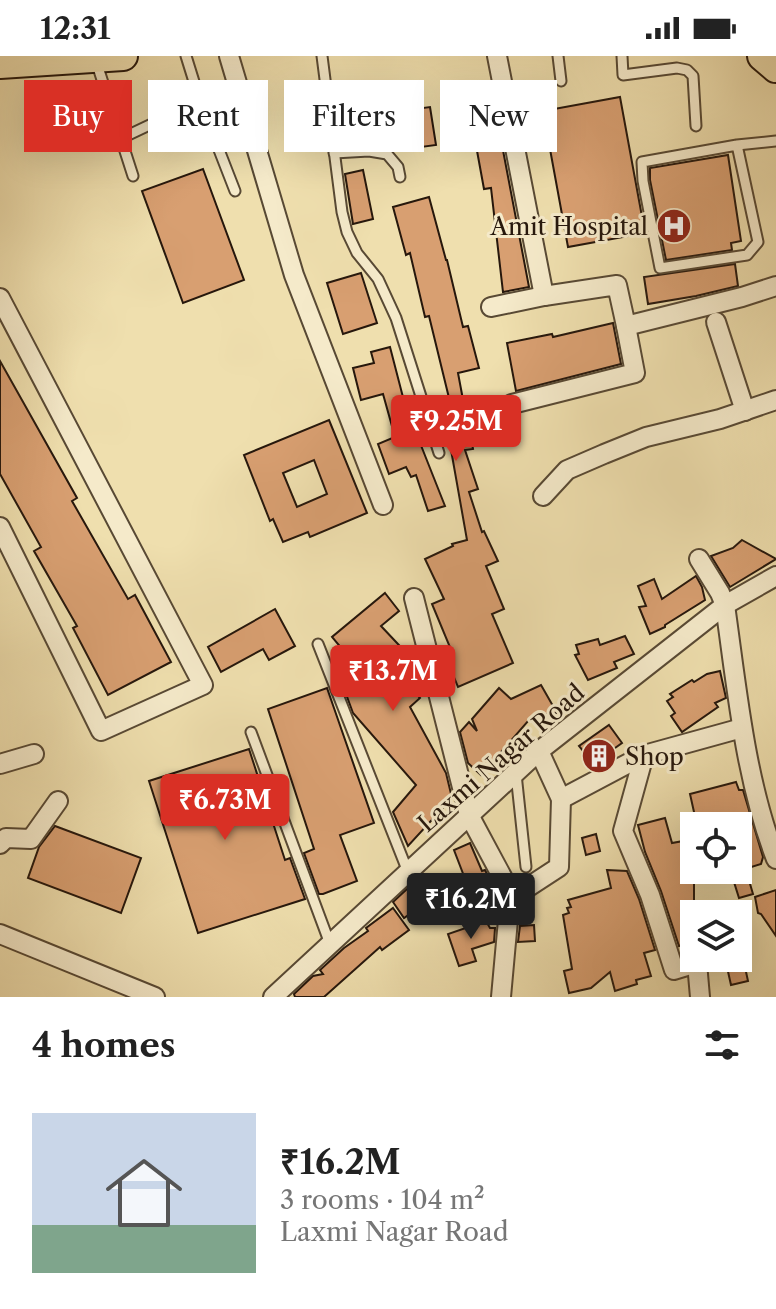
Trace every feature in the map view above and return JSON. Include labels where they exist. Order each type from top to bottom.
[{"type":"main road","points":[[0,64],[123,56]]},
{"type":"main road","points":[[762,56],[776,68]]},
{"type":"street","points":[[229,56],[294,275],[383,505]]},
{"type":"street","points":[[497,56],[544,296]]},
{"type":"street","points":[[491,307],[617,285],[626,326],[635,373],[512,404]]},
{"type":"street","points":[[626,326],[776,286]]},
{"type":"street","points":[[0,298],[203,685],[101,731],[0,527]]},
{"type":"street","points":[[716,322],[745,411]]},
{"type":"street","points":[[543,496],[567,470],[604,454],[646,437],[776,400]]},
{"type":"street","points":[[699,559],[725,605],[742,728],[765,832],[776,859]]},
{"type":"street","name":"Laxmi Nagar Road","points":[[273,997],[539,751],[725,605],[776,576]]},
{"type":"street","points":[[414,598],[469,815],[513,897]]},
{"type":"street","points":[[561,799],[644,755],[742,728]]},
{"type":"street","points":[[501,997],[509,909],[513,897],[559,867],[561,799],[539,751]]},
{"type":"street","points":[[0,764],[34,754]]},
{"type":"street","points":[[644,755],[623,831],[650,895],[674,970],[697,963],[700,997]]},
{"type":"street","points":[[0,844],[6,838],[31,839],[58,801]]},
{"type":"street","points":[[0,934],[155,997]]},
{"type":"lane","points":[[186,56],[193,80]]},
{"type":"lane","points":[[322,56],[347,232],[357,253],[378,279],[396,318],[439,453]]},
{"type":"lane","points":[[558,56],[561,81]]},
{"type":"lane","points":[[622,56],[623,75],[677,68],[687,70],[693,76],[696,126]]},
{"type":"lane","points":[[95,58],[102,80]]},
{"type":"lane","points":[[737,145],[758,242],[747,255],[660,268],[642,162],[737,145],[776,141]]},
{"type":"lane","points":[[334,153],[369,151],[387,154],[398,167],[400,177]]},
{"type":"lane","points":[[125,152],[133,176]]},
{"type":"lane","points":[[220,152],[235,191]]},
{"type":"lane","points":[[318,644],[408,872]]},
{"type":"lane","points":[[251,732],[330,944]]},
{"type":"lane","points":[[516,774],[526,867]]},
{"type":"building","points":[[620,97],[645,233],[568,247],[551,152],[557,152],[557,108]]},
{"type":"building","points":[[430,107],[436,145],[424,147],[424,108]]},
{"type":"building","points":[[477,152],[503,152],[529,287],[503,292],[491,188],[484,189]]},
{"type":"building","points":[[728,155],[741,241],[731,243],[732,250],[666,260],[650,168]]},
{"type":"building","points":[[203,169],[244,280],[183,303],[142,191]]},
{"type":"building","points":[[363,170],[373,219],[353,224],[345,174]]},
{"type":"building","points":[[429,197],[463,327],[468,326],[479,368],[458,373],[464,405],[484,402],[490,435],[471,438],[473,449],[465,450],[478,489],[469,492],[482,532],[498,561],[486,566],[504,609],[492,614],[513,663],[458,687],[445,656],[452,652],[432,604],[444,599],[425,559],[452,544],[467,540],[442,399],[449,398],[429,316],[425,317],[410,253],[406,255],[393,207]]},
{"type":"building","points":[[735,264],[738,286],[648,304],[644,277]]},
{"type":"building","points":[[361,273],[377,323],[343,334],[327,283]]},
{"type":"building","points":[[613,323],[621,364],[516,391],[507,343],[552,334],[553,337]]},
{"type":"building","points":[[390,347],[405,405],[445,506],[428,511],[416,475],[411,477],[406,467],[389,474],[378,444],[395,437],[383,394],[361,400],[353,368],[374,363],[371,352]]},
{"type":"building","points":[[0,361],[77,498],[72,501],[128,599],[135,595],[171,662],[108,695],[73,628],[77,626],[34,551],[41,547],[0,474]]},
{"type":"building","points":[[329,420],[367,513],[310,537],[308,532],[283,542],[273,519],[270,521],[244,455]],"holes":[[[314,460],[327,494],[297,507],[283,473]]]},
{"type":"building","points":[[742,540],[776,559],[730,587],[711,556],[733,548]]},
{"type":"building","points":[[696,576],[705,600],[650,634],[639,607],[646,606],[638,586],[654,579],[662,599]]},
{"type":"building","points":[[385,593],[399,611],[381,626],[413,660],[399,673],[420,698],[410,707],[446,773],[452,798],[408,846],[393,812],[416,785],[353,713],[342,683],[358,668],[332,637]]},
{"type":"building","points":[[275,609],[295,646],[269,660],[263,649],[221,672],[208,647]]},
{"type":"building","points":[[625,636],[634,654],[614,662],[617,668],[588,680],[575,655],[579,654],[576,645],[598,639],[600,645]]},
{"type":"building","points":[[720,671],[726,698],[715,703],[718,707],[682,732],[671,716],[675,713],[667,701],[673,697],[670,694],[692,680],[694,682]]},
{"type":"building","points":[[541,685],[557,713],[528,721],[481,775],[468,763],[460,732],[469,722],[477,731],[472,719],[499,688],[511,699]]},
{"type":"building","points":[[327,688],[374,823],[340,835],[357,881],[319,894],[304,853],[314,849],[268,709]]},
{"type":"building","points":[[609,725],[622,743],[608,753],[611,757],[596,767],[579,746]]},
{"type":"building","points":[[249,749],[285,860],[290,858],[305,899],[198,933],[149,781]]},
{"type":"building","points":[[736,782],[739,790],[743,790],[750,812],[694,812],[690,794]]},
{"type":"building","points":[[665,818],[672,843],[680,842],[680,884],[694,884],[694,900],[680,900],[680,946],[645,852],[638,825]]},
{"type":"building","points":[[752,820],[763,857],[761,864],[752,867]]},
{"type":"building","points":[[55,826],[141,858],[121,913],[28,878],[39,847]]},
{"type":"building","points":[[596,834],[600,851],[586,855],[582,838]]},
{"type":"building","points":[[470,843],[482,871],[485,870],[494,888],[472,897],[454,850]]},
{"type":"building","points":[[607,870],[627,871],[639,899],[655,950],[644,953],[651,976],[615,991],[610,972],[591,988],[569,993],[564,971],[572,969],[563,915],[569,913],[567,908],[571,907],[568,900],[611,888]]},
{"type":"building","points":[[735,884],[750,884],[753,894],[739,898]]},
{"type":"building","points":[[447,888],[404,918],[393,902],[407,889],[411,894]]},
{"type":"building","points":[[776,890],[776,936],[758,913],[755,897]]},
{"type":"building","points":[[393,908],[409,930],[382,950],[380,947],[324,997],[295,997],[294,994],[313,976],[323,974],[320,970]]},
{"type":"building","points":[[486,921],[490,928],[495,928],[494,942],[472,949],[476,961],[459,966],[448,934]]},
{"type":"building","points":[[534,925],[535,941],[518,942],[520,926]]},
{"type":"building","points":[[728,972],[746,972],[748,981],[731,985]]},
{"type":"place","name":"Amit Hospital","points":[[674,226]]},
{"type":"place","name":"Shop","points":[[599,756]]}]
